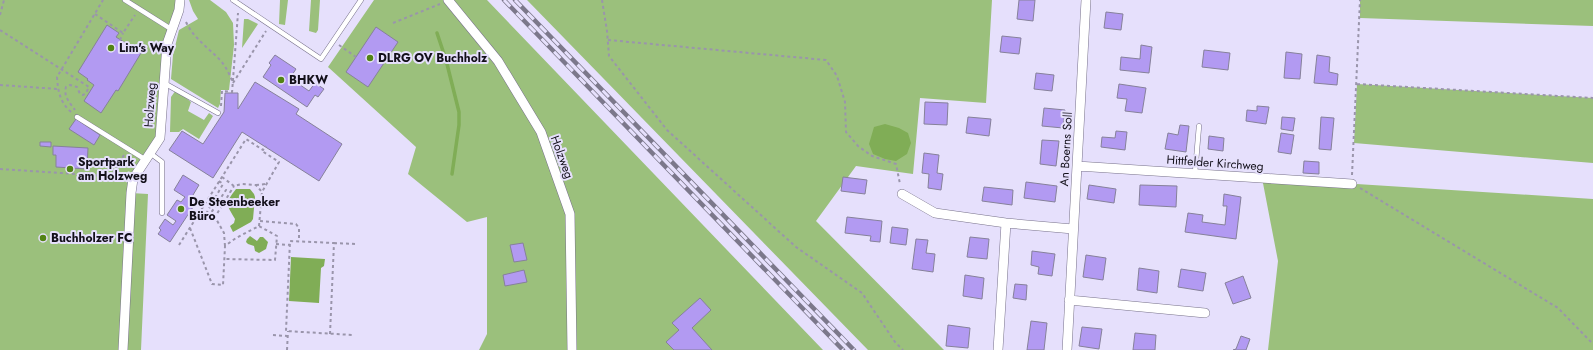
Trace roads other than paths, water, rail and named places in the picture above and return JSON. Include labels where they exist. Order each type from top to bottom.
[{"type":"street","name":"Holzweg","points":[[123,350],[133,179],[160,138],[167,44],[180,10],[180,0]]},
{"type":"street","name":"Holzweg","points":[[449,0],[498,61],[540,132],[570,214],[572,350]]},
{"type":"street","name":"An Boerns Soll","points":[[1067,350],[1086,0]]},
{"type":"street","name":"Hittfelder Kirchweg","points":[[1077,166],[1352,184]]},
{"type":"street","points":[[902,194],[935,213],[1006,223],[1073,228]]},
{"type":"street","points":[[998,350],[1006,223]]},
{"type":"street","points":[[1069,300],[1205,313]]},
{"type":"lane","points":[[125,0],[172,29]]},
{"type":"lane","points":[[233,0],[321,59],[361,0]]},
{"type":"lane","points":[[164,83],[218,113]]},
{"type":"lane","points":[[77,117],[127,149],[162,162],[162,213]]},
{"type":"lane","points":[[1195,174],[1199,126]]},
{"type":"waterway","points":[[437,33],[446,60],[459,112],[459,125],[452,174]]},
{"type":"railway","points":[[504,0],[843,350]]},
{"type":"railway","points":[[515,0],[854,350]]},
{"type":"place","name":"Lim's Way","points":[[111,48]]},
{"type":"place","name":"DLRG OV Buchholz","points":[[370,58]]},
{"type":"place","name":"BHKW","points":[[281,80]]},
{"type":"place","name":"Sportpark am Holzweg","points":[[70,169]]},
{"type":"place","name":"De Steenbeeker Büro","points":[[181,209]]},
{"type":"place","name":"Buchholzer FC","points":[[43,238]]}]
